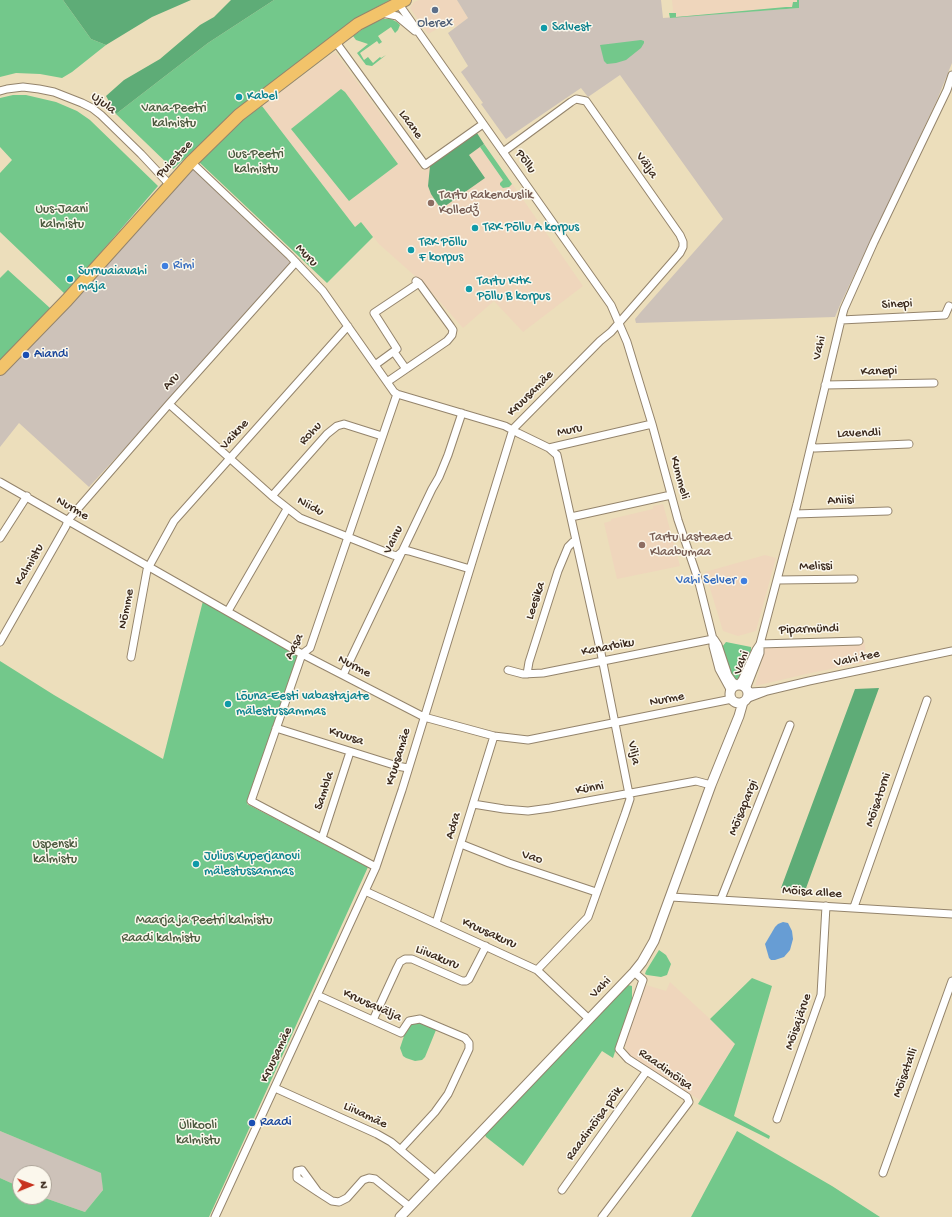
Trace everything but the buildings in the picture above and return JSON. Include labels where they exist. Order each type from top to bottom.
[{"type":"highway","name":"Puiestee","points":[[0,369],[67,300],[191,162],[239,115],[358,24],[402,2]]},
{"type":"street","name":"Põllu","points":[[402,2],[422,36],[611,305],[619,323]]},
{"type":"street","name":"Põllu","points":[[378,13],[388,13],[397,16],[422,36]]},
{"type":"street","name":"Laane","points":[[335,41],[425,165],[483,124]]},
{"type":"street","name":"Vahi","points":[[400,1217],[634,972],[654,941],[735,723],[739,695],[760,653],[760,644],[795,514],[844,308],[952,75]]},
{"type":"street","name":"Ujula","points":[[0,91],[23,87],[39,89],[54,92],[92,108],[141,154],[170,185]]},
{"type":"street","name":"Välja","points":[[503,152],[571,102],[576,99],[586,102],[680,235],[683,242],[683,247],[680,253],[619,323]]},
{"type":"street","name":"Muru","points":[[191,162],[296,262],[323,291],[397,394],[505,426],[549,448],[652,424]]},
{"type":"street","name":"Aru","points":[[68,520],[296,262]]},
{"type":"street","points":[[375,365],[397,349],[374,313],[417,282],[451,327],[453,332],[451,338],[387,382]]},
{"type":"street","name":"Sinepi","points":[[841,320],[945,315],[949,306]]},
{"type":"street","name":"Kummeli","points":[[619,323],[627,342],[652,424],[671,494],[698,579],[714,639],[713,646],[719,669],[739,695]]},
{"type":"street","name":"Kruusamäe","points":[[215,1217],[376,867],[513,430],[619,323]]},
{"type":"street","name":"Vaikne","points":[[149,566],[174,522],[348,326]]},
{"type":"street","points":[[394,352],[406,369]]},
{"type":"street","name":"Kanepi","points":[[825,386],[934,382]]},
{"type":"street","name":"Aasa","points":[[376,867],[251,801],[302,654],[310,648],[397,394]]},
{"type":"street","name":"Niidu","points":[[169,404],[272,496],[300,518],[393,555],[397,556],[404,550],[470,569]]},
{"type":"street","name":"Vainu","points":[[343,675],[401,552],[442,470],[462,413]]},
{"type":"street","name":"Rohu","points":[[272,496],[326,434],[337,426],[344,424],[382,436]]},
{"type":"street","name":"Lavendli","points":[[811,446],[814,448],[909,444]]},
{"type":"street","name":"Vilja","points":[[537,970],[588,917],[630,799],[603,662],[557,455],[549,448]]},
{"type":"street","name":"Nurme","points":[[0,482],[302,654],[424,717],[494,736],[528,740],[615,723],[739,695]]},
{"type":"street","points":[[571,517],[671,494]]},
{"type":"street","points":[[0,538],[27,496]]},
{"type":"street","points":[[228,611],[287,509]]},
{"type":"street","name":"Aniisi","points":[[795,514],[888,511]]},
{"type":"street","name":"Kalmistu","points":[[0,642],[68,520]]},
{"type":"street","name":"Leesika","points":[[528,674],[529,662],[558,571],[568,548],[573,542],[576,541]]},
{"type":"street","name":"Nõmme","points":[[131,657],[149,566]]},
{"type":"street","name":"Melissi","points":[[778,580],[854,579]]},
{"type":"street","name":"Kanarbiku","points":[[508,670],[523,674],[543,673],[714,639]]},
{"type":"street","name":"Piparmündi","points":[[760,644],[859,641]]},
{"type":"street","name":"Vahi tee","points":[[739,695],[767,691],[952,651]]},
{"type":"street","name":"Mõisatorni","points":[[854,908],[927,700]]},
{"type":"street","name":"Mõisapargi","points":[[721,899],[790,725]]},
{"type":"street","name":"Kruusa","points":[[276,728],[350,752],[408,768]]},
{"type":"street","name":"Adra","points":[[436,924],[494,736]]},
{"type":"street","name":"Sambla","points":[[322,838],[350,752]]},
{"type":"street","name":"Künni","points":[[473,804],[528,811],[696,781],[711,785]]},
{"type":"street","name":"Vao","points":[[461,844],[509,863],[596,892]]},
{"type":"street","name":"Kruusakuru","points":[[365,891],[537,970],[589,1019]]},
{"type":"street","name":"Mõisa allee","points":[[671,896],[952,914]]},
{"type":"street","name":"Mõisajärve","points":[[777,1119],[821,995],[826,906]]},
{"type":"street","name":"Liivakuru","points":[[373,1020],[400,962],[405,959],[412,959],[462,981],[466,981],[469,979],[486,946]]},
{"type":"street","name":"Raadimõisa","points":[[602,1217],[689,1102],[687,1097],[628,1060],[619,1049],[643,980],[634,972]]},
{"type":"street","name":"Mõisatalli","points":[[883,1173],[952,981]]},
{"type":"street","name":"Kruusavälja","points":[[317,995],[401,1033],[409,1021],[420,1018],[465,1038],[469,1043],[469,1049],[448,1094],[435,1112],[401,1149]]},
{"type":"street","name":"Raadimõisa põik","points":[[562,1190],[646,1072]]},
{"type":"street","name":"Liivamäe","points":[[275,1088],[377,1134],[401,1149],[436,1180]]},
{"type":"street","points":[[318,1192],[332,1201],[339,1202],[347,1198],[363,1180],[369,1178],[375,1179],[410,1207]]},
{"type":"shaded area","points":[[419,0],[457,0],[468,18],[456,27],[452,21],[428,34],[410,8],[414,2]]},
{"type":"shaded area","points":[[457,0],[661,0],[663,18],[799,8],[799,0],[952,0],[952,63],[937,100],[835,317],[636,323],[635,319],[640,313],[723,219],[620,75],[588,97],[581,88],[506,139],[481,104],[483,103],[461,72],[468,66],[448,33],[468,18]]},
{"type":"shaded area","points":[[672,0],[799,0],[799,8],[674,20]]},
{"type":"shaded area","name":"Tartu Rakenduslik Kolledž","points":[[335,52],[423,171],[477,133],[583,286],[523,332],[494,301],[463,328],[425,285],[379,244],[361,222],[355,227],[262,106]]},
{"type":"shaded area","points":[[192,168],[291,263],[89,487],[19,423],[0,447],[0,373]]},
{"type":"shaded area","name":"Tartu Lasteaed Klaabumaa","points":[[663,504],[680,566],[617,579],[604,523],[611,521],[611,519],[653,509],[653,506]]},
{"type":"shaded area","points":[[765,555],[776,558],[756,631],[738,636],[723,631],[705,572]]},
{"type":"shaded area","points":[[864,641],[866,652],[871,661],[755,686],[767,642]]},
{"type":"shaded area","points":[[670,982],[735,1044],[700,1100],[630,1057],[624,1044],[646,985],[666,991]]},
{"type":"shaded area","points":[[0,1131],[102,1173],[103,1190],[85,1212],[52,1200],[52,1165],[12,1165],[12,1183],[0,1178]]},
{"type":"green space","points":[[0,0],[63,0],[91,39],[106,45],[72,72],[62,78],[40,74],[16,73],[0,77]]},
{"type":"green space","points":[[63,0],[191,0],[152,17],[106,45],[91,39]]},
{"type":"green space","points":[[231,0],[274,0],[208,43],[116,114],[106,96],[124,80],[160,59],[200,25],[214,17]]},
{"type":"green space","name":"Vana-Peetri kalmistu","points":[[274,0],[390,0],[353,20],[335,34],[240,109],[173,169],[116,114],[208,43]]},
{"type":"green space","points":[[797,0],[799,0],[799,8],[670,18],[669,13],[676,13],[676,17],[792,7],[793,2],[797,2]]},
{"type":"green space","points":[[383,19],[391,19],[400,25],[395,33],[391,27],[378,36],[382,42],[379,44],[377,41],[360,53],[364,60],[368,57],[373,63],[380,57],[381,58],[386,55],[372,66],[366,65],[357,53],[368,44],[356,40],[353,36],[367,26]]},
{"type":"green space","points":[[641,40],[644,41],[644,43],[641,48],[626,60],[607,64],[604,61],[600,45]]},
{"type":"green space","points":[[341,89],[345,92],[398,164],[349,201],[291,129]]},
{"type":"green space","name":"Uus-Jaani kalmistu","points":[[13,95],[26,95],[56,102],[77,111],[90,120],[158,186],[65,294],[0,232],[0,173],[12,160],[0,147],[0,98]]},
{"type":"green space","name":"Uus-Peetri kalmistu","points":[[262,106],[355,227],[361,222],[373,237],[327,283],[199,162],[245,118]]},
{"type":"green space","points":[[477,133],[484,144],[469,155],[485,178],[441,209],[431,194],[428,186],[430,166]]},
{"type":"green space","points":[[484,144],[512,184],[509,187],[503,188],[500,185],[503,180],[480,147]]},
{"type":"green space","points":[[8,270],[50,308],[0,362],[0,278]]},
{"type":"green space","name":"Maarja ja Peetri kalmistu","points":[[203,601],[298,655],[247,804],[368,867],[209,1217],[0,1217],[0,1178],[12,1183],[12,1205],[52,1205],[52,1200],[85,1212],[103,1190],[101,1173],[0,1131],[0,661],[54,695],[163,759]]},
{"type":"green space","points":[[726,642],[751,647],[751,651],[741,677],[738,679],[731,677],[722,647]]},
{"type":"green space","points":[[879,688],[805,891],[781,888],[855,689]]},
{"type":"green space","points":[[659,950],[666,955],[671,964],[667,975],[661,977],[645,974],[646,971]]},
{"type":"green space","points":[[752,978],[772,986],[734,1116],[770,1136],[769,1139],[698,1104],[735,1044],[710,1019]]},
{"type":"green space","points":[[628,985],[632,986],[632,999],[613,1058],[602,1051],[523,1166],[486,1137],[484,1133]]},
{"type":"green space","points":[[415,1021],[436,1027],[436,1030],[425,1057],[422,1060],[415,1061],[403,1056],[400,1048],[405,1033],[411,1023]]},
{"type":"green space","points":[[737,1131],[832,1186],[880,1217],[691,1217]]},
{"type":"water","points":[[783,922],[788,923],[792,931],[793,939],[790,950],[784,957],[771,960],[765,944],[775,927]]},
{"type":"place","name":"Olerex","points":[[435,10]]},
{"type":"place","name":"Salvest","points":[[544,28]]},
{"type":"place","name":"Kabel","points":[[239,97]]},
{"type":"place","name":"Tartu Rakenduslik Kolledž","points":[[431,203]]},
{"type":"place","name":"TRK Põllu A korpus","points":[[475,228]]},
{"type":"place","name":"TRK Põllu F korpus","points":[[411,250]]},
{"type":"place","name":"Rimi","points":[[165,266]]},
{"type":"place","name":"Surnuaiavahi maja","points":[[70,279]]},
{"type":"place","name":"Tartu KHK Põllu B korpus","points":[[469,289]]},
{"type":"place","name":"Aiandi","points":[[26,355]]},
{"type":"place","name":"Tartu Lasteaed Klaabumaa","points":[[642,545]]},
{"type":"place","name":"Vahi Selver","points":[[744,581]]},
{"type":"place","name":"Lõuna-Eesti vabastajate mälestussammas","points":[[228,704]]},
{"type":"place","name":"Julius Kuperjanovi mälestussammas","points":[[196,864]]},
{"type":"place","name":"Raadi","points":[[252,1123]]},
{"type":"park label","name":"Uspenski kalmistu","points":[[55,852]]},
{"type":"park label","name":"Raadi kalmistu","points":[[161,939]]},
{"type":"park label","name":"Ülikooli kalmistu","points":[[198,1134]]}]
